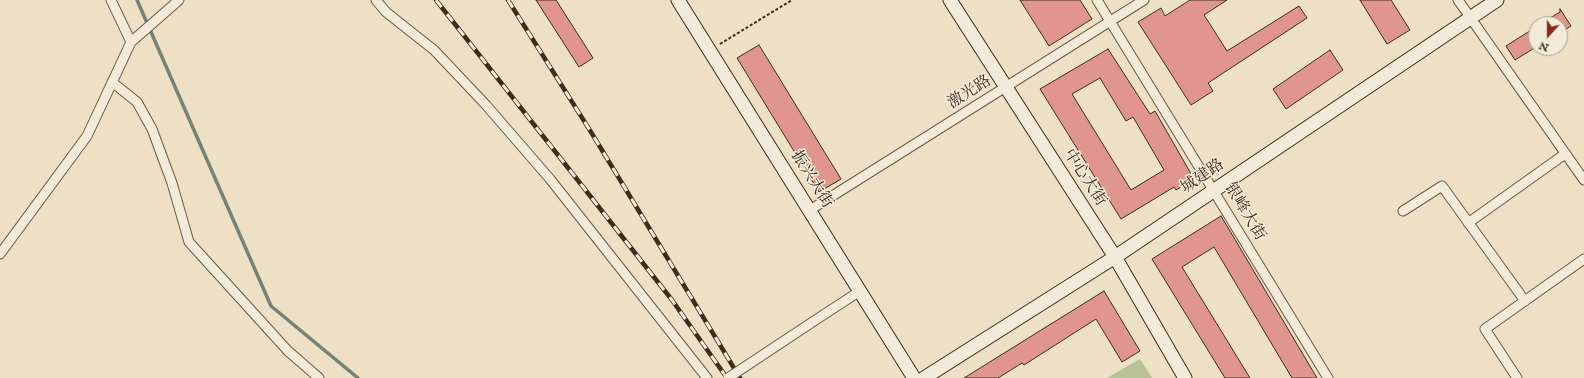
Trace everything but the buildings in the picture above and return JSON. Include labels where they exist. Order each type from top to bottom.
[{"type":"street","points":[[111,0],[134,39]]},
{"type":"street","points":[[0,254],[87,136],[134,39],[179,0]]},
{"type":"street","points":[[376,0],[386,12],[434,50],[486,105],[550,179],[707,378]]},
{"type":"street","name":"振兴大街","points":[[678,0],[914,378]]},
{"type":"street","name":"中心大街","points":[[950,0],[1115,257],[1185,378]]},
{"type":"street","name":"银峰大街","points":[[1097,0],[1328,378]]},
{"type":"street","name":"激光路","points":[[810,210],[1144,0]]},
{"type":"street","points":[[1458,0],[1584,180]]},
{"type":"street","name":"城建路","points":[[924,378],[1115,257],[1497,0]]},
{"type":"street","points":[[112,82],[137,102],[152,129],[172,183],[189,242],[288,351],[319,378]]},
{"type":"street","points":[[1468,223],[1565,154]]},
{"type":"street","points":[[1403,211],[1442,186],[1525,301]]},
{"type":"street","points":[[1517,378],[1485,329],[1584,259]]},
{"type":"street","points":[[728,378],[860,291]]},
{"type":"path","points":[[710,50],[792,0]]},
{"type":"green space","points":[[1140,359],[1152,378],[1107,378]]},
{"type":"waterway","points":[[137,0],[271,306],[358,378]]},
{"type":"railway","points":[[436,0],[672,300],[727,378]]},
{"type":"railway","points":[[508,0],[591,132],[740,378]]}]
